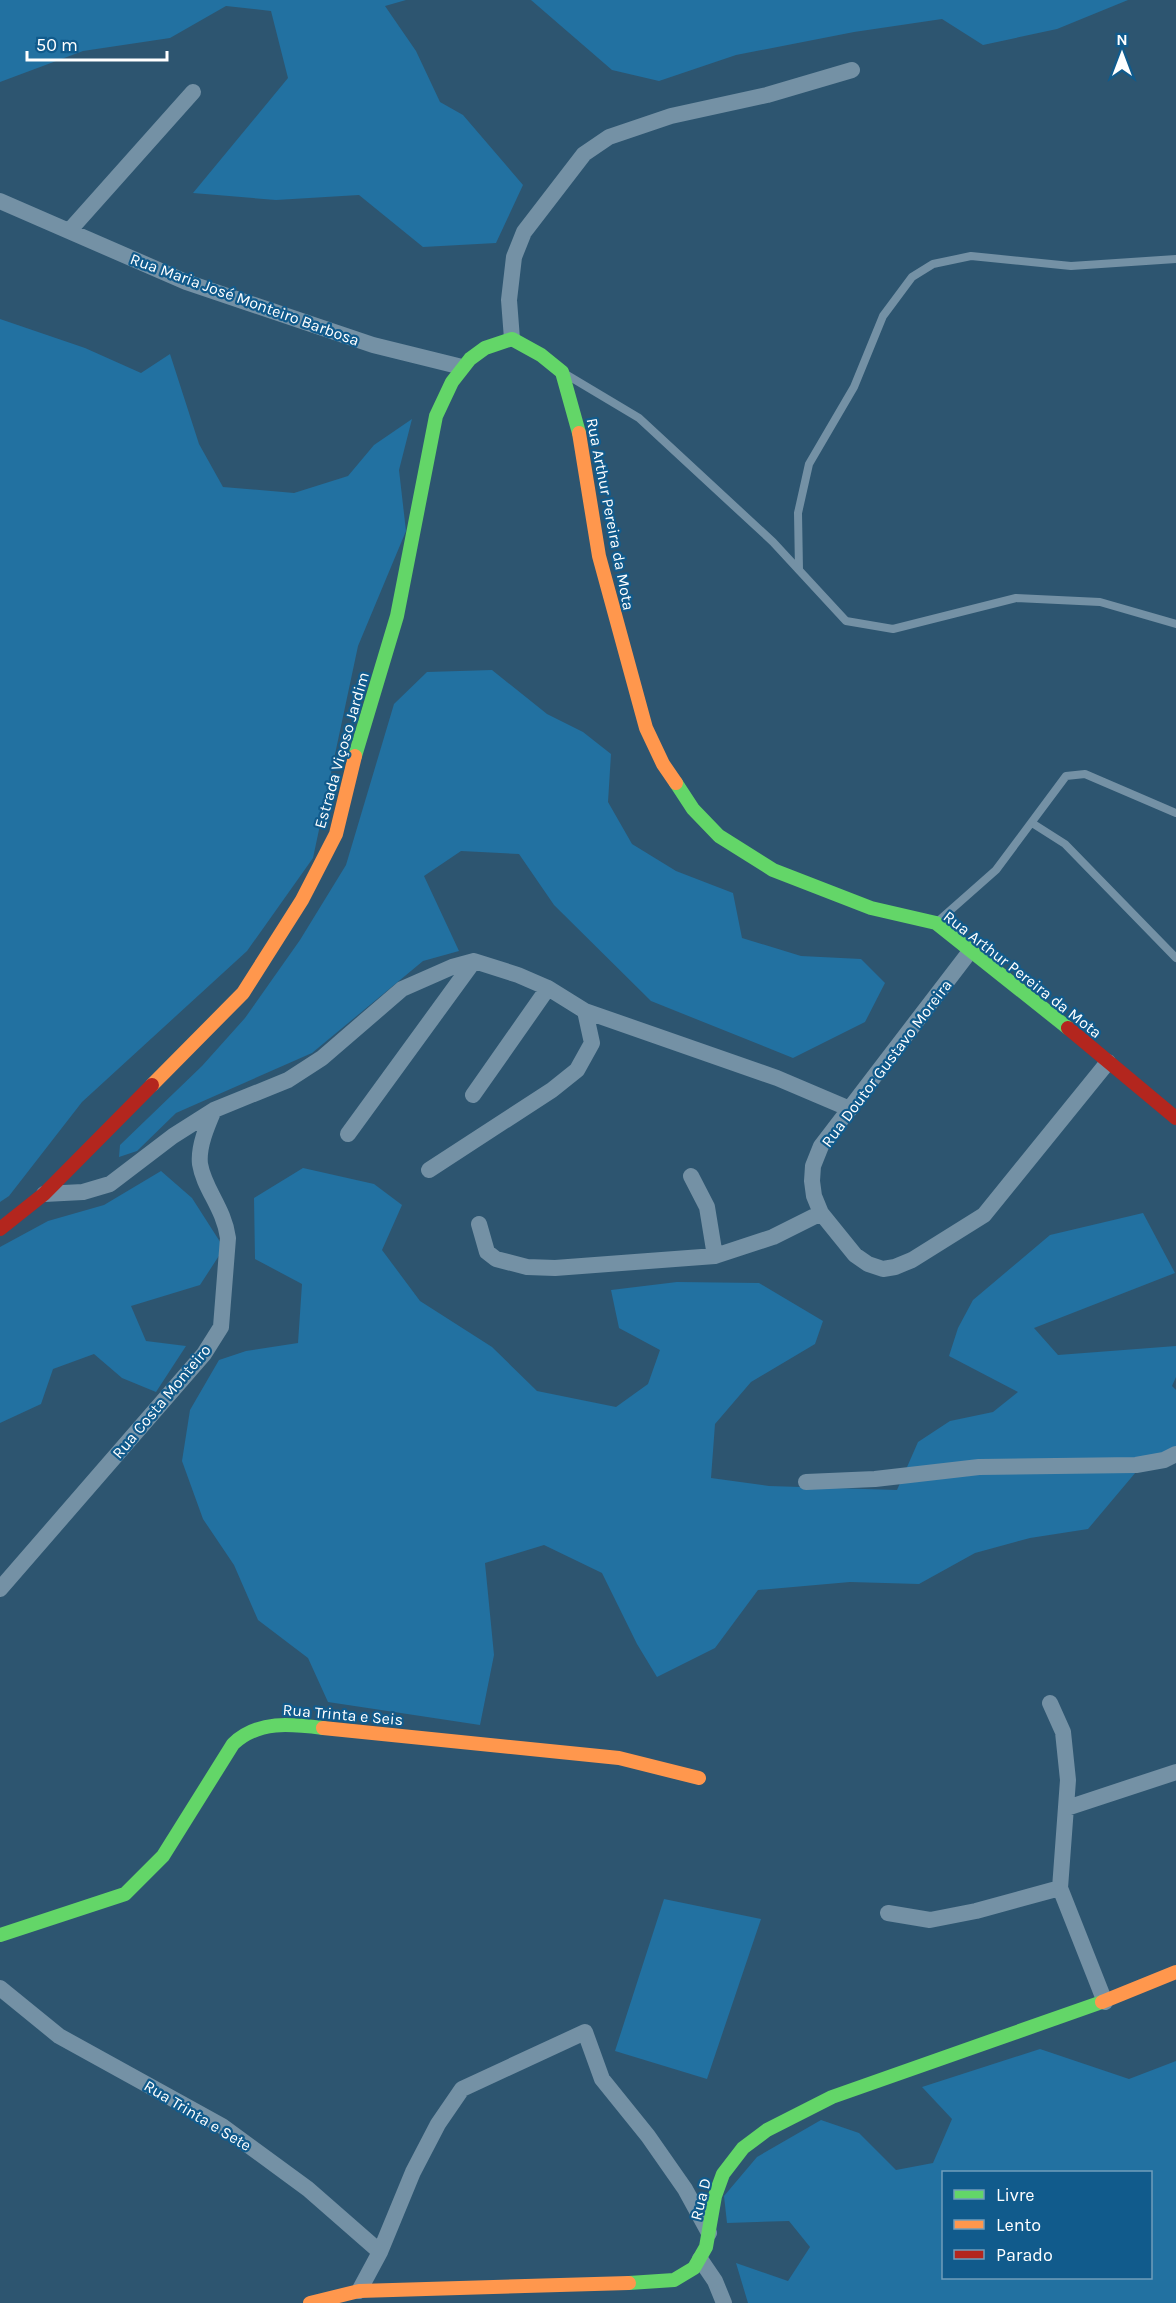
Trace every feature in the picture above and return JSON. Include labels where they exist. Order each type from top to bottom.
[{"type":"street","points":[[562,372],[541,355],[512,339],[509,300],[517,249],[524,232],[584,154],[609,137],[671,116],[745,100],[852,70]]},
{"type":"street","points":[[69,231],[192,92]]},
{"type":"street","name":"Rua Maria José Monteiro Barbosa","points":[[0,201],[138,262],[258,307],[373,345],[462,367]]},
{"type":"street","name":"Estrada Viçoso Jardim","points":[[0,1229],[44,1194],[243,993],[297,909],[331,844],[354,768],[363,722],[397,616],[436,416],[445,393],[462,367],[478,351],[512,339]]},
{"type":"street","name":"Rua Arthur Pereira da Mota","points":[[562,372],[580,436],[599,556],[646,728],[663,764],[693,809],[719,836],[773,870],[871,908],[936,923],[1176,1118]]},
{"type":"street","name":"Rua Doutor Gustavo Moreira","points":[[972,950],[821,1146],[813,1166],[814,1196],[821,1213],[848,1247],[868,1264],[883,1269],[912,1260],[984,1215],[1108,1062]]},
{"type":"street","points":[[44,1194],[83,1192],[110,1184],[173,1136],[214,1110],[288,1080],[322,1058],[402,989],[430,974],[474,962],[518,975],[548,988],[585,1011],[758,1071],[850,1109]]},
{"type":"street","points":[[348,1134],[474,962]]},
{"type":"street","points":[[473,1095],[548,988]]},
{"type":"street","points":[[429,1170],[552,1090],[577,1070],[592,1043],[585,1011]]},
{"type":"street","name":"Rua Costa Monteiro","points":[[0,1589],[204,1354],[221,1327],[228,1238],[226,1224],[202,1172],[200,1161],[206,1128],[214,1110]]},
{"type":"street","points":[[691,1176],[707,1208],[716,1256]]},
{"type":"street","points":[[479,1224],[487,1252],[509,1264],[527,1267],[576,1267],[716,1256],[773,1237],[821,1213]]},
{"type":"street","points":[[806,1482],[875,1479],[979,1467],[1136,1465],[1164,1460],[1176,1454]]},
{"type":"street","points":[[1050,1703],[1063,1732],[1068,1780],[1060,1888],[1105,2002]]},
{"type":"street","name":"Rua Trinta e Seis","points":[[0,1935],[125,1894],[163,1856],[233,1744],[242,1733],[258,1726],[297,1725],[619,1758],[699,1778]]},
{"type":"street","points":[[1067,1808],[1176,1772]]},
{"type":"street","points":[[888,1913],[930,1920],[975,1911],[1060,1888]]},
{"type":"street","name":"Rua D","points":[[700,2259],[709,2233],[719,2183],[731,2162],[746,2145],[779,2123],[842,2094],[1105,2002],[1176,1972]]},
{"type":"street","name":"Rua Trinta e Sete","points":[[0,1988],[59,2036],[222,2126],[308,2189],[380,2252]]},
{"type":"street","points":[[359,2291],[380,2252],[413,2172],[438,2124],[462,2088],[585,2031],[602,2079],[648,2136],[679,2180],[709,2233]]},
{"type":"street","points":[[310,2303],[359,2291],[668,2281],[684,2276],[696,2267],[700,2259],[715,2281],[724,2303]]},
{"type":"lane","points":[[799,570],[798,513],[809,464],[854,387],[883,316],[912,277],[933,264],[971,256],[1071,266],[1176,259]]},
{"type":"lane","points":[[562,372],[639,418],[773,542],[846,621],[893,629],[1016,598],[1100,602],[1176,624]]},
{"type":"lane","points":[[936,923],[996,870],[1066,776],[1084,774],[1176,813]]},
{"type":"lane","points":[[1032,823],[1065,844],[1176,958]]},
{"type":"shaded area","points":[[0,0],[406,0],[385,6],[416,51],[440,102],[463,115],[523,185],[496,243],[423,247],[359,195],[276,200],[193,193],[288,78],[271,11],[226,6],[170,38],[83,51],[0,82]]},
{"type":"shaded area","points":[[531,0],[1128,0],[1057,29],[983,45],[942,19],[854,32],[736,55],[659,81],[612,70]]},
{"type":"shaded area","points":[[0,319],[85,348],[141,373],[170,354],[199,444],[223,487],[294,493],[348,476],[374,445],[412,419],[399,470],[406,531],[358,646],[313,858],[247,951],[82,1102],[9,1196],[0,1202]]},
{"type":"shaded area","points":[[492,670],[547,714],[583,732],[611,754],[608,802],[632,844],[676,871],[733,893],[742,938],[801,956],[861,959],[885,983],[865,1022],[793,1058],[651,1001],[554,905],[519,854],[461,851],[424,876],[459,951],[423,961],[312,1053],[176,1113],[137,1151],[119,1157],[120,1145],[202,1066],[245,1018],[300,940],[346,865],[394,704],[427,672]]},
{"type":"shaded area","points":[[303,1168],[374,1184],[402,1205],[382,1250],[420,1301],[492,1347],[537,1391],[616,1407],[648,1384],[660,1350],[619,1328],[611,1290],[677,1282],[759,1283],[823,1321],[815,1344],[751,1382],[715,1424],[711,1478],[769,1486],[897,1490],[918,1442],[950,1421],[993,1412],[1018,1392],[949,1356],[958,1328],[973,1300],[1050,1235],[1143,1213],[1175,1273],[1034,1328],[1058,1355],[1176,1346],[1176,1377],[1172,1386],[1176,1390],[1176,1448],[1141,1466],[1088,1529],[1030,1538],[975,1553],[919,1584],[850,1582],[758,1590],[715,1648],[657,1677],[637,1644],[602,1573],[544,1545],[485,1563],[494,1655],[480,1725],[328,1702],[308,1658],[258,1620],[234,1565],[203,1519],[182,1461],[190,1410],[219,1360],[246,1351],[298,1343],[302,1284],[255,1259],[254,1198]]},
{"type":"shaded area","points":[[161,1171],[192,1198],[224,1248],[200,1285],[131,1306],[146,1341],[186,1346],[156,1392],[122,1378],[94,1354],[53,1369],[41,1404],[0,1423],[0,1247],[48,1221],[104,1205]]},
{"type":"shaded area","points":[[664,1899],[761,1919],[707,2079],[615,2051]]},
{"type":"shaded area","points":[[1040,2049],[1129,2079],[1176,2061],[1176,2303],[748,2303],[736,2263],[788,2281],[810,2247],[789,2221],[727,2223],[724,2196],[757,2157],[821,2120],[859,2133],[896,2170],[933,2163],[952,2119],[922,2087]]},
{"type":"traffic: fast","points":[[355,756],[397,616],[436,416],[452,382],[470,359],[485,348],[512,339],[541,355],[562,372],[579,433]]},
{"type":"traffic: fast","points":[[676,783],[693,809],[719,836],[773,870],[871,908],[936,923],[1068,1028]]},
{"type":"traffic: fast","points":[[0,1935],[125,1894],[163,1856],[233,1744],[243,1736],[264,1727],[299,1725],[323,1728]]},
{"type":"traffic: fast","points":[[629,2283],[674,2280],[694,2268],[706,2247],[715,2196],[723,2174],[743,2148],[767,2130],[832,2097],[1102,2002]]},
{"type":"traffic: slow","points":[[579,433],[599,556],[646,728],[663,764],[676,783]]},
{"type":"traffic: slow","points":[[152,1085],[243,993],[302,900],[336,834],[355,756]]},
{"type":"traffic: slow","points":[[323,1728],[619,1758],[699,1778]]},
{"type":"traffic: slow","points":[[1102,2002],[1176,1972]]},
{"type":"traffic: slow","points":[[310,2303],[359,2291],[629,2283]]},
{"type":"traffic: jam","points":[[1068,1028],[1176,1118]]},
{"type":"traffic: jam","points":[[0,1229],[44,1194],[152,1085]]}]
